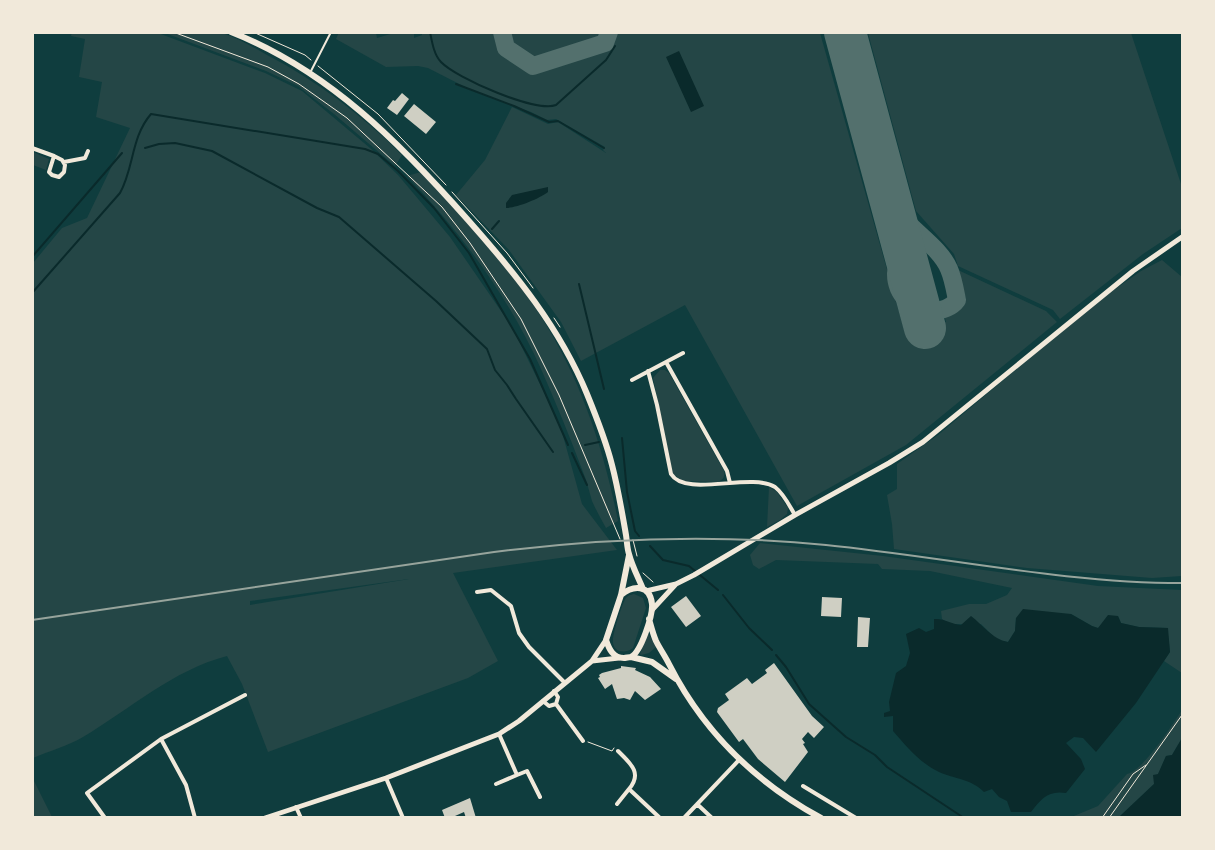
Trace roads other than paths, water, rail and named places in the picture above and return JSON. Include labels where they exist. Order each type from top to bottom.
[{"type":"main road","points":[[231,32],[255,42],[310,73],[357,107],[415,162],[503,259],[548,322],[574,365],[587,394],[612,464],[629,554],[644,590],[650,595],[652,602],[652,610],[640,647],[631,657]]},
{"type":"main road","points":[[629,554],[621,595],[606,640],[612,653],[619,658],[631,657],[652,662],[677,680]]},
{"type":"main road","points":[[621,595],[632,588],[644,590]]},
{"type":"main road","points":[[649,619],[655,639],[677,680],[706,723],[739,760],[774,788],[821,818]]},
{"type":"street","points":[[32,148],[64,162],[85,158],[88,151]]},
{"type":"street","points":[[54,156],[49,172],[55,177],[59,177],[64,172],[64,162]]},
{"type":"street","points":[[644,590],[676,584],[795,515],[882,468],[923,442],[1133,271],[1182,237]]},
{"type":"street","points":[[632,380],[683,352]]},
{"type":"street","points":[[666,362],[727,471],[730,483]]},
{"type":"street","points":[[648,371],[673,477],[685,484],[754,482],[771,486],[782,493],[795,515]]},
{"type":"street","points":[[652,610],[676,584]]},
{"type":"street","points":[[477,592],[491,590],[511,606],[520,632],[529,647],[564,682]]},
{"type":"street","points":[[265,818],[386,778],[499,734],[520,721],[564,682],[592,661],[606,640]]},
{"type":"street","points":[[592,661],[619,658]]},
{"type":"street","points":[[554,691],[558,697],[556,704]]},
{"type":"street","points":[[105,818],[87,793],[162,739],[245,694]]},
{"type":"street","points":[[543,701],[548,706],[556,704]]},
{"type":"street","points":[[556,704],[583,741]]},
{"type":"street","points":[[499,734],[517,775]]},
{"type":"street","points":[[162,739],[186,784],[196,818]]},
{"type":"street","points":[[616,804],[635,781],[634,769],[618,751]]},
{"type":"street","points":[[684,818],[739,760]]},
{"type":"street","points":[[496,784],[527,771],[540,797]]},
{"type":"street","points":[[386,778],[403,818]]},
{"type":"street","points":[[803,786],[856,818]]},
{"type":"street","points":[[629,790],[660,818]]},
{"type":"street","points":[[697,804],[712,818]]},
{"type":"street","points":[[296,808],[301,818]]},
{"type":"lane","points":[[310,73],[331,32]]},
{"type":"waterway","points":[[430,32],[437,56],[449,69],[479,85],[515,99],[546,106],[556,105],[606,60],[615,46]]},
{"type":"waterway","points":[[456,84],[514,106],[549,122],[558,121],[604,148]]},
{"type":"waterway","points":[[32,293],[120,193],[125,183],[136,143],[144,123],[151,114],[365,149],[378,154],[398,171],[434,208],[469,253],[530,359],[568,445]]},
{"type":"waterway","points":[[145,148],[159,144],[175,143],[212,151],[317,208],[339,217],[436,301],[487,349],[495,370],[553,452]]},
{"type":"waterway","points":[[32,257],[122,153]]},
{"type":"waterway","points":[[492,229],[499,221]]},
{"type":"waterway","points":[[579,284],[604,389]]},
{"type":"waterway","points":[[622,438],[627,492],[635,531],[639,536]]},
{"type":"waterway","points":[[585,445],[599,442]]},
{"type":"waterway","points":[[572,453],[587,485]]},
{"type":"waterway","points":[[650,546],[663,560],[689,566],[718,590]]},
{"type":"waterway","points":[[723,595],[749,628],[772,650]]},
{"type":"waterway","points":[[776,655],[786,667],[809,704],[846,737],[875,755],[887,767],[964,818]]},
{"type":"railway","points":[[32,620],[494,552],[577,543],[660,539],[743,539],[826,545],[1093,579],[1182,583]]}]
